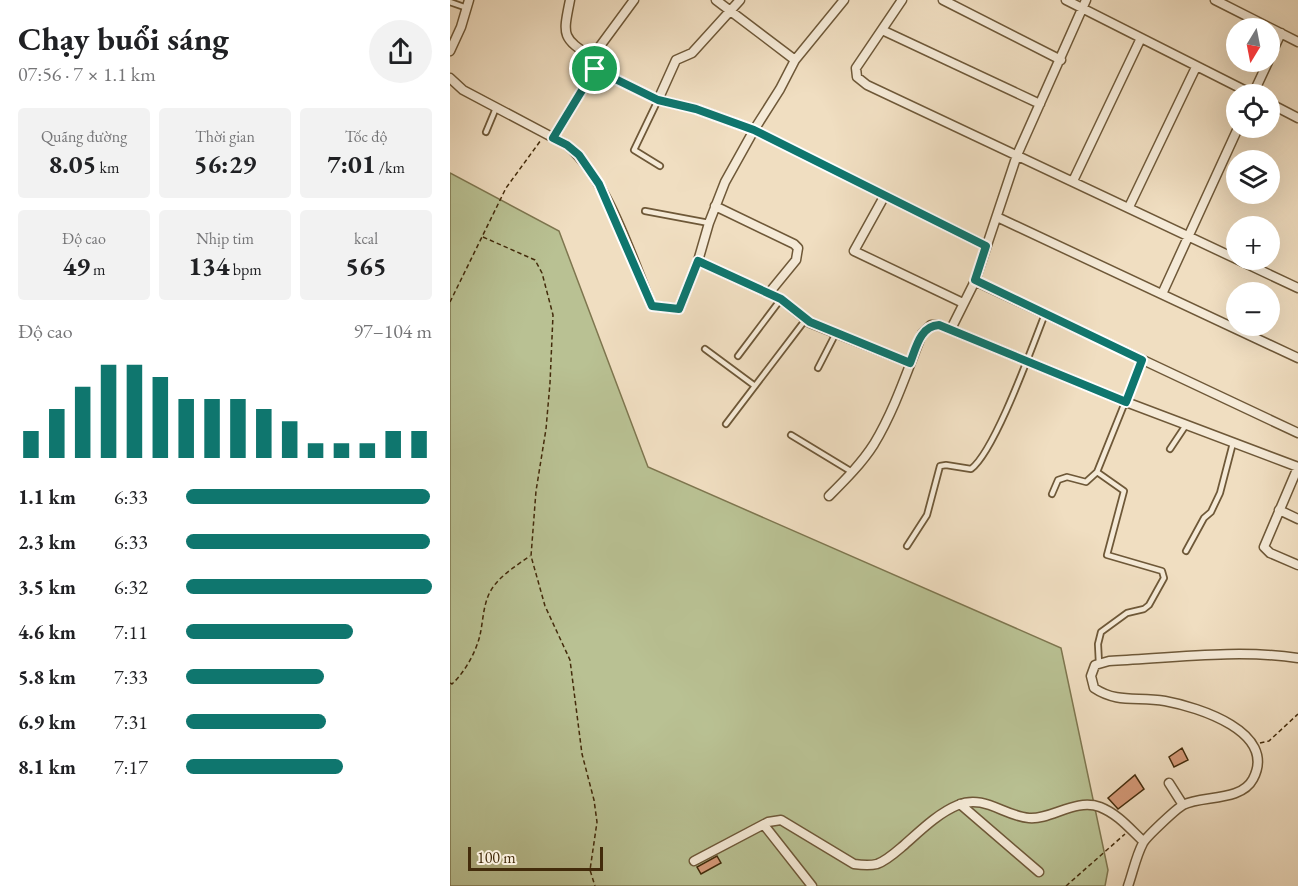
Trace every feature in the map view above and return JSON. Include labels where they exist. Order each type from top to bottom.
[{"type":"street","points":[[549,136],[595,69],[592,57],[574,46],[567,38],[566,23],[570,0]]},
{"type":"street","points":[[592,57],[634,0]]},
{"type":"street","points":[[716,0],[795,60]]},
{"type":"street","points":[[658,100],[676,60],[692,53],[740,0]]},
{"type":"street","points":[[450,78],[463,90],[567,145],[579,155],[599,184],[652,306],[679,309],[725,182],[795,60],[844,0]]},
{"type":"street","points":[[902,0],[856,68],[857,77],[867,85],[1298,288]]},
{"type":"street","points":[[943,0],[1061,60]]},
{"type":"street","points":[[1066,0],[1084,4],[1141,38],[1230,84]]},
{"type":"street","points":[[1215,0],[1298,42]]},
{"type":"street","points":[[450,51],[468,4]]},
{"type":"street","points":[[951,329],[975,280],[1017,155],[1084,4]]},
{"type":"street","points":[[882,30],[1040,104]]},
{"type":"street","points":[[1073,181],[1141,38]]},
{"type":"street","points":[[1129,207],[1196,68]]},
{"type":"street","points":[[595,69],[658,100],[696,109],[754,130],[986,246]]},
{"type":"street","points":[[1280,109],[1298,118]]},
{"type":"street","points":[[1162,294],[1233,138]]},
{"type":"street","points":[[885,195],[854,251],[963,303]]},
{"type":"street","points":[[715,206],[798,248],[796,260],[769,293]]},
{"type":"street","points":[[997,217],[1298,358]]},
{"type":"street","points":[[698,261],[781,299],[806,319],[910,363]]},
{"type":"street","points":[[975,280],[1298,434]]},
{"type":"street","points":[[829,496],[873,446],[890,414],[922,334],[931,325],[939,325],[1126,402],[1298,467],[1264,546],[1270,553],[1298,565]]},
{"type":"street","points":[[1279,510],[1298,519]]},
{"type":"street","points":[[1128,886],[1143,841],[1183,805],[1234,794],[1250,785],[1256,775],[1259,758],[1254,745],[1245,735],[1230,724],[1196,709],[1164,701],[1106,696],[1094,688],[1091,676],[1095,665],[1110,661],[1236,655],[1276,655],[1298,658]]},
{"type":"street","points":[[1169,783],[1183,805]]},
{"type":"street","points":[[694,861],[768,822],[781,820],[854,864],[879,864],[939,816],[960,804],[982,802],[1032,818],[1090,805],[1113,813],[1143,841]]},
{"type":"street","points":[[960,804],[1039,872]]},
{"type":"street","points":[[764,825],[812,886]]},
{"type":"lane","points":[[450,2],[468,4]]},
{"type":"lane","points":[[658,100],[634,150],[660,166]]},
{"type":"lane","points":[[486,132],[496,108]]},
{"type":"lane","points":[[645,211],[709,223]]},
{"type":"lane","points":[[738,356],[781,299]]},
{"type":"lane","points":[[907,546],[927,515],[940,466],[971,469],[980,463],[1006,409],[1045,314]]},
{"type":"lane","points":[[726,424],[806,319]]},
{"type":"lane","points":[[818,368],[836,333]]},
{"type":"lane","points":[[705,349],[755,386]]},
{"type":"lane","points":[[1052,494],[1058,480],[1067,477],[1086,482],[1097,472],[1142,360]]},
{"type":"lane","points":[[1170,449],[1185,425]]},
{"type":"lane","points":[[791,435],[852,472]]},
{"type":"lane","points":[[1186,551],[1204,518],[1211,512],[1220,493],[1233,443]]},
{"type":"lane","points":[[1097,472],[1124,491],[1107,555],[1162,572],[1164,578],[1157,593],[1144,609],[1127,613],[1101,632],[1098,644],[1099,664]]},
{"type":"path","points":[[450,302],[506,188],[549,136]]},
{"type":"path","points":[[483,237],[536,260],[542,273],[553,315],[546,429],[536,491],[531,556],[545,606],[570,660],[582,754],[594,800],[597,822],[590,870],[596,886]]},
{"type":"path","points":[[450,683],[457,680],[474,652],[490,593],[509,571],[531,556]]},
{"type":"path","points":[[1254,745],[1269,741],[1298,714]]},
{"type":"path","points":[[1066,886],[1130,830]]},
{"type":"green space","points":[[450,173],[559,231],[648,467],[1061,648],[1108,870],[1105,886],[450,886]]},
{"type":"building","points":[[1182,748],[1188,760],[1174,767],[1169,757]]},
{"type":"building","points":[[1135,775],[1144,789],[1118,809],[1108,798]]},
{"type":"building","points":[[717,856],[721,863],[701,874],[697,867]]},
{"type":"route","points":[[595,69],[658,100],[696,109],[754,130],[986,246],[975,280],[1142,360],[1126,402],[939,325],[931,325],[922,334],[910,363],[810,322],[781,299],[698,261],[679,309],[652,306],[590,168],[567,145],[553,138],[595,69]]}]
